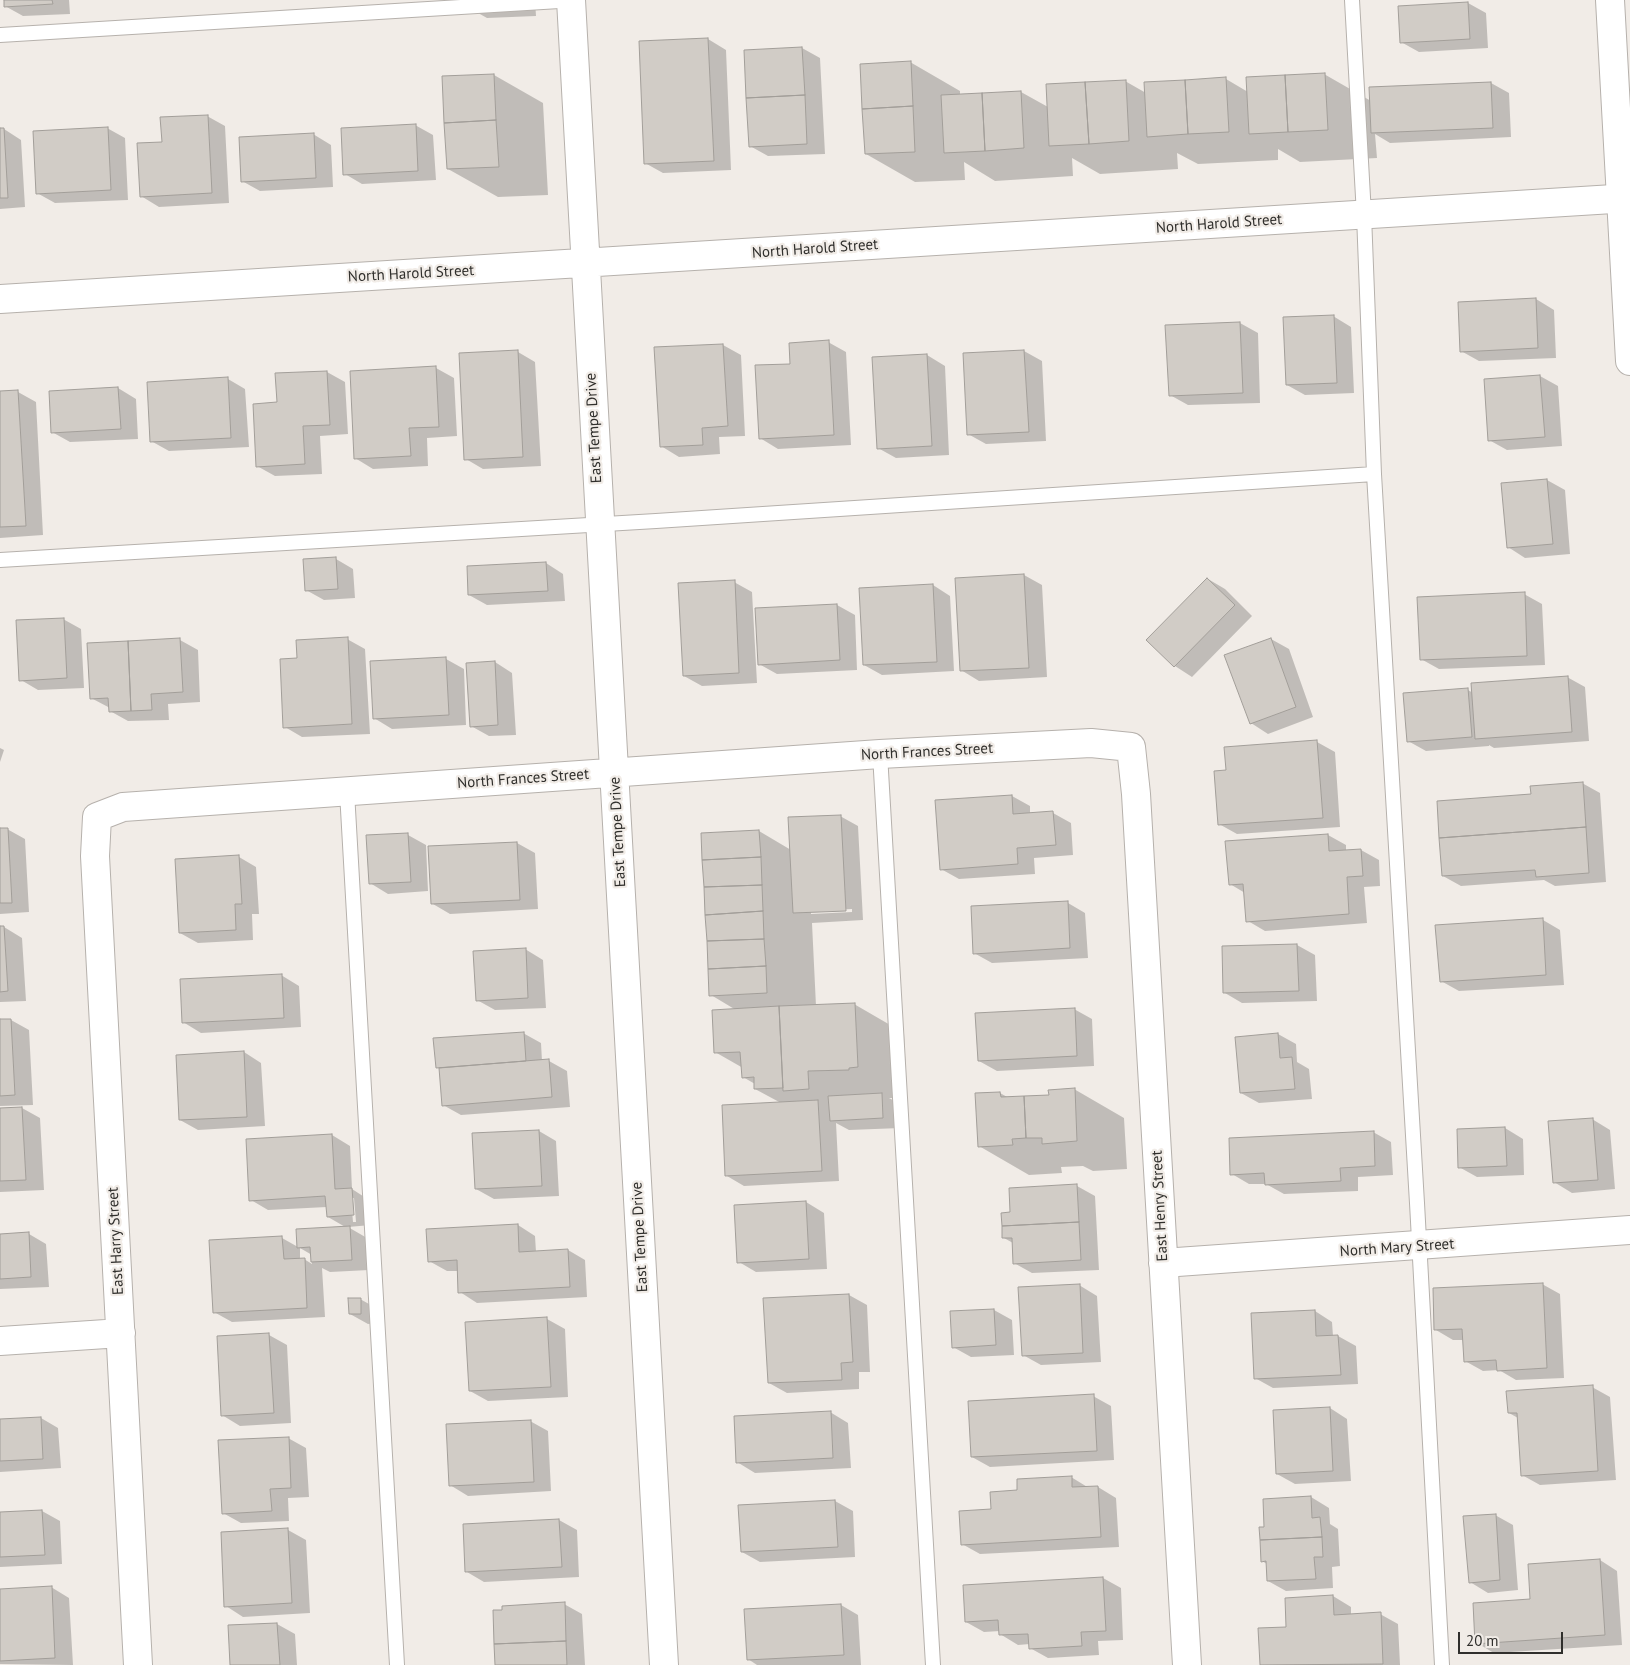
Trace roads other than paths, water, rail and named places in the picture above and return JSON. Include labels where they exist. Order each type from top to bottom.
[{"type":"street","name":"East Tempe Drive","points":[[571,0],[664,1665]]},
{"type":"street","points":[[1610,0],[1626,198],[1630,361]]},
{"type":"street","name":"North Harold Street","points":[[0,299],[1626,198]]},
{"type":"street","name":"North Frances Street","points":[[97,817],[123,808],[880,754],[1091,743],[1131,747]]},
{"type":"street","name":"East Henry Street","points":[[1131,747],[1136,794],[1187,1665]]},
{"type":"street","name":"East Harry Street","points":[[97,817],[95,856],[138,1665]]},
{"type":"street","name":"North Mary Street","points":[[1163,1264],[1630,1230]]},
{"type":"street","points":[[0,1341],[121,1333]]},
{"type":"lane","points":[[0,35],[584,0]]},
{"type":"lane","points":[[1352,0],[1364,215],[1374,474],[1442,1665]]},
{"type":"lane","points":[[0,560],[600,524],[1374,474]]},
{"type":"lane","points":[[880,754],[933,1665]]},
{"type":"lane","points":[[347,792],[397,1665]]}]
